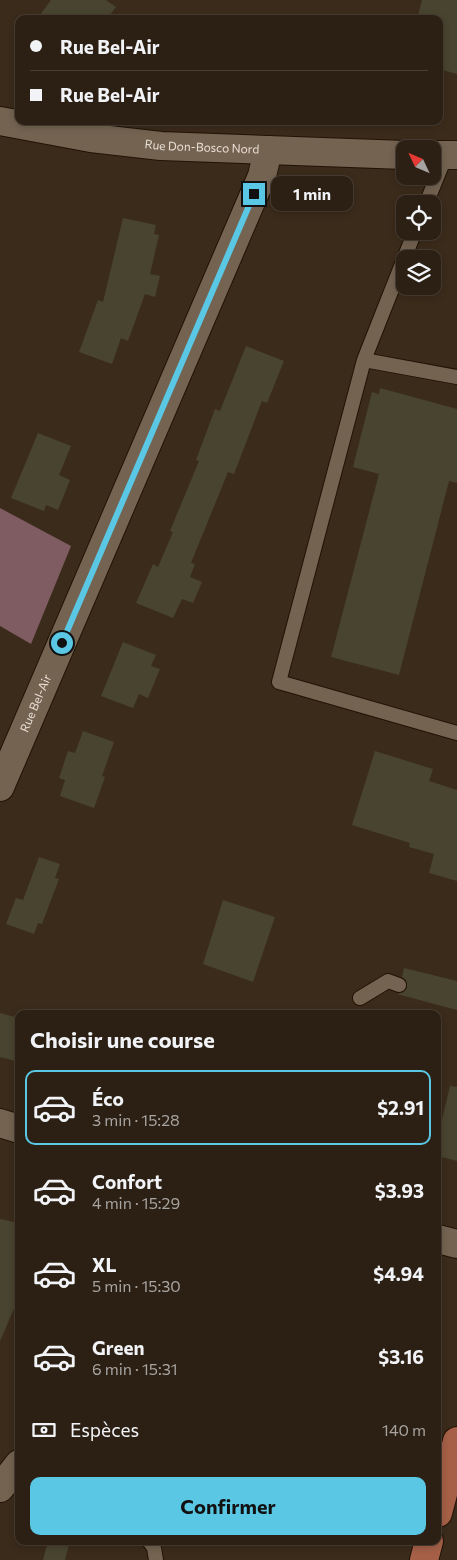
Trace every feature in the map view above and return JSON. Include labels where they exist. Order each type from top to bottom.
[{"type":"main road","points":[[441,1502],[457,1441]]},
{"type":"main road","points":[[424,1560],[429,1545]]},
{"type":"street","name":"Rue Don-Bosco Nord","points":[[0,121],[15,124]]},
{"type":"street","name":"Rue Don-Bosco Nord","points":[[21,125],[91,138],[153,145],[396,154]]},
{"type":"street","name":"Rue Bel-Air","points":[[0,787],[262,176],[268,150]]},
{"type":"street","points":[[0,1123],[15,1128]]},
{"type":"street","points":[[441,1241],[457,1244]]},
{"type":"street","points":[[0,1488],[15,1469]]},
{"type":"lane","points":[[429,195],[445,155]]},
{"type":"lane","points":[[411,240],[364,360],[279,682],[457,733]]},
{"type":"lane","points":[[364,360],[457,377]]},
{"type":"lane","points":[[360,998],[388,981],[399,984]]},
{"type":"lane","points":[[151,1545],[154,1548],[156,1560]]},
{"type":"shaded area","points":[[0,508],[71,546],[31,644],[0,626]]},
{"type":"building","points":[[51,0],[106,0],[116,7],[110,15],[40,15]]},
{"type":"building","points":[[422,0],[457,0],[457,74],[443,70],[443,15],[418,15]]},
{"type":"building","points":[[123,218],[156,225],[154,234],[159,235],[150,274],[160,276],[155,297],[145,294],[128,341],[121,338],[112,364],[79,352],[98,300],[103,302]]},
{"type":"building","points":[[246,346],[284,361],[267,403],[262,401],[234,474],[228,472],[191,563],[195,564],[190,577],[202,582],[193,603],[182,599],[173,618],[136,603],[153,564],[158,567],[173,532],[170,531],[199,461],[196,460],[215,409],[220,411]]},
{"type":"building","points":[[380,388],[457,409],[457,483],[449,481],[399,675],[331,657],[379,474],[353,467],[372,392],[379,394]]},
{"type":"building","points":[[38,433],[71,446],[59,475],[70,480],[58,510],[46,505],[44,511],[11,498]]},
{"type":"building","points":[[123,642],[156,655],[151,666],[160,669],[148,698],[139,694],[133,708],[101,696]]},
{"type":"building","points":[[83,731],[114,742],[102,776],[105,777],[94,808],[60,796],[65,780],[59,778],[68,751],[75,753]]},
{"type":"building","points":[[375,751],[433,769],[429,781],[457,790],[457,881],[429,873],[434,854],[409,847],[410,843],[352,825]]},
{"type":"building","points":[[39,857],[60,864],[55,878],[59,879],[42,924],[38,923],[34,934],[6,924],[16,898],[23,900]]},
{"type":"building","points":[[223,900],[275,917],[253,982],[203,964]]},
{"type":"building","points":[[404,968],[457,981],[457,1010],[397,994],[404,992],[407,988],[406,980],[402,977]]},
{"type":"building","points":[[0,1013],[15,1017],[15,1061],[0,1057]]},
{"type":"building","points":[[450,1086],[457,1087],[457,1161],[441,1157],[441,1124]]},
{"type":"building","points":[[0,1219],[15,1222],[15,1306],[0,1341]]},
{"type":"building","points":[[47,1545],[69,1545],[65,1560],[43,1560]]},
{"type":"route","points":[[62,643],[254,194]]}]
